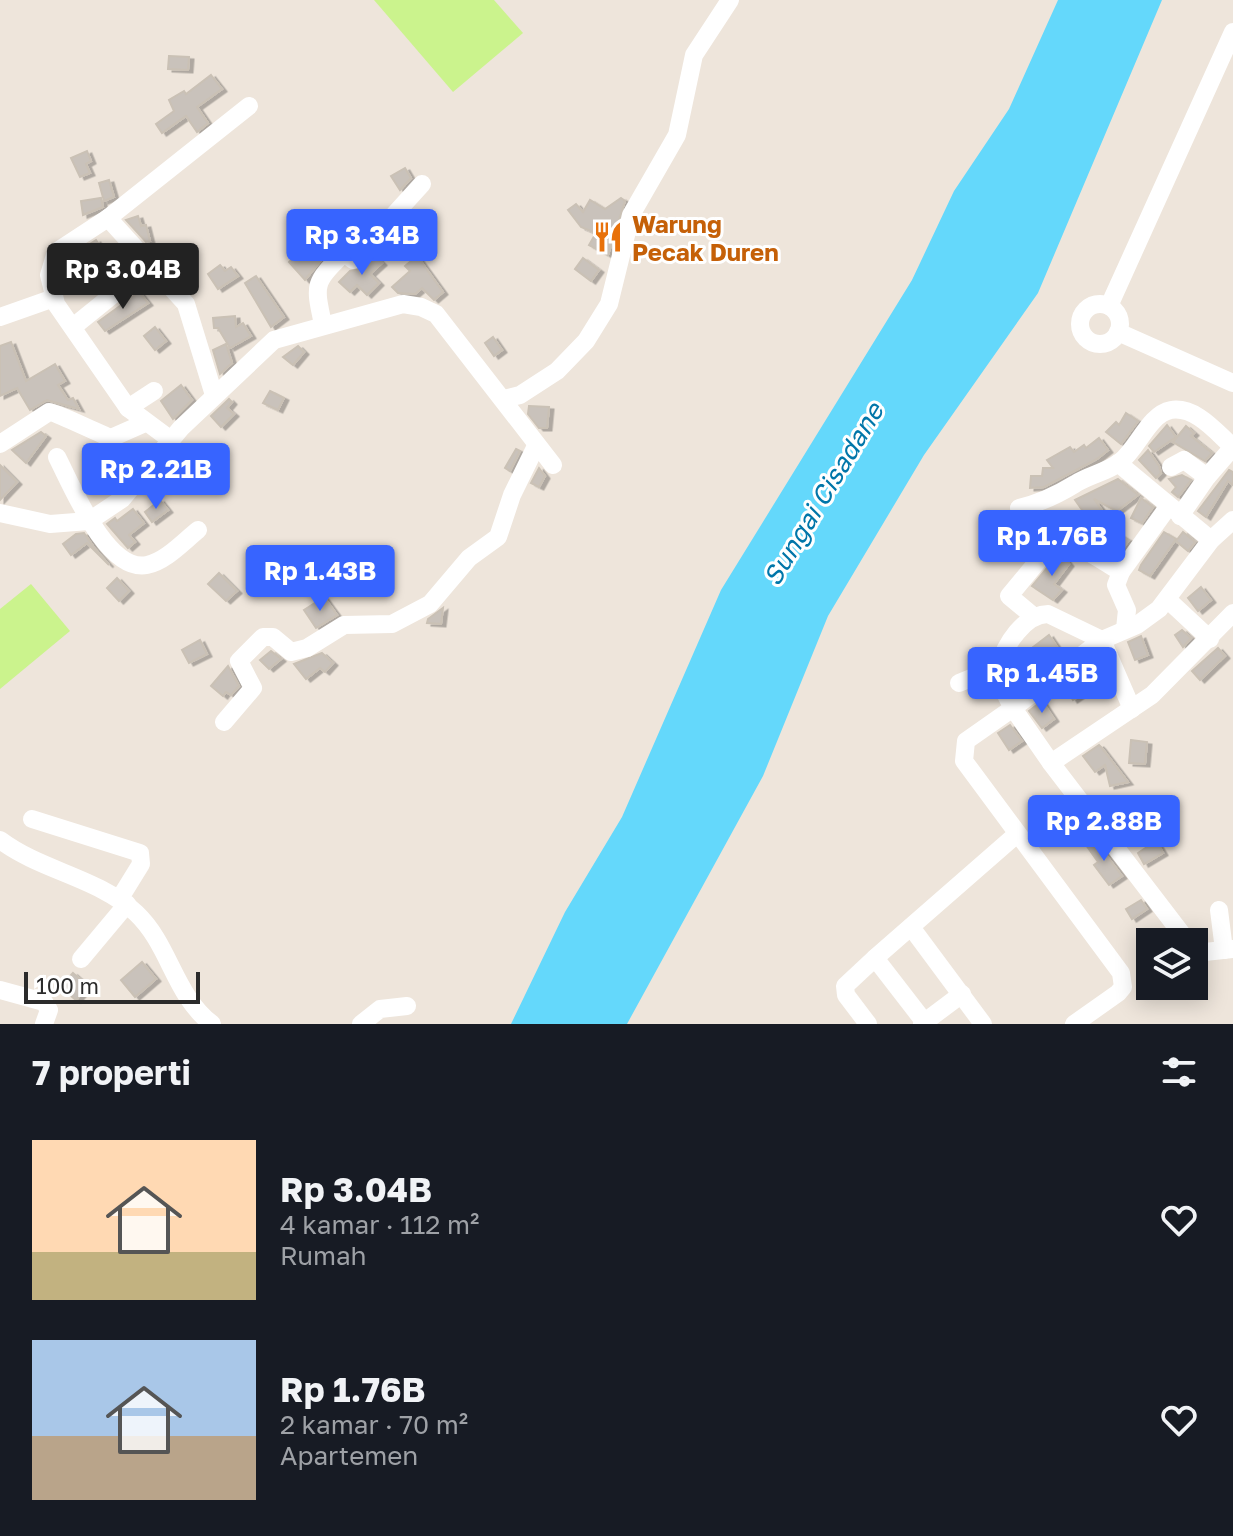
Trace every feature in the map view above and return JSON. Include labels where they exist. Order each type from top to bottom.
[{"type":"street","points":[[504,399],[520,395],[557,371],[586,341],[609,304],[631,215],[677,135],[694,55],[730,0]]},
{"type":"street","points":[[1109,306],[1233,32]]},
{"type":"street","points":[[171,440],[128,408],[54,298],[49,275],[56,252],[108,218],[249,106]]},
{"type":"street","points":[[323,324],[316,293],[318,278],[344,253],[353,260],[422,184]]},
{"type":"street","points":[[108,218],[191,313],[214,395]]},
{"type":"street","points":[[73,327],[120,289],[155,269]]},
{"type":"street","points":[[0,317],[54,298]]},
{"type":"street","points":[[1098,303],[1109,306],[1119,317],[1118,332],[1111,340],[1101,344],[1083,335],[1080,325],[1089,307],[1098,303]]},
{"type":"street","points":[[0,513],[50,524],[89,521],[138,483],[171,440],[274,340],[390,305],[421,307],[436,314],[553,465]]},
{"type":"street","points":[[1118,332],[1233,383]]},
{"type":"street","points":[[128,408],[154,391]]},
{"type":"street","points":[[1048,546],[1028,532],[1026,506],[1118,463],[1138,444],[1154,420],[1170,410],[1188,412],[1201,419],[1233,447],[1121,572],[1116,585],[1127,610],[1125,629]]},
{"type":"street","points":[[0,444],[49,412],[55,412],[73,425],[111,438],[145,423]]},
{"type":"street","points":[[224,722],[253,688],[239,661],[263,637],[273,637],[291,652],[298,651],[344,625],[392,624],[430,604],[469,558],[498,537],[512,495],[536,446]]},
{"type":"street","points":[[57,457],[89,521],[123,562],[135,566],[163,558],[198,530]]},
{"type":"street","points":[[1171,467],[1184,460],[1207,477]]},
{"type":"street","points":[[1118,463],[1211,540]]},
{"type":"street","points":[[1074,1024],[1118,993],[1123,980],[963,755],[966,741],[1102,640],[1150,617],[1168,600],[1211,540],[1233,520]]},
{"type":"street","points":[[1033,616],[1009,596],[1048,546],[1058,542],[1075,547],[1121,572]]},
{"type":"street","points":[[1168,600],[1210,639]]},
{"type":"street","points":[[1051,763],[1159,689],[1233,613]]},
{"type":"street","points":[[1132,709],[1102,640],[1048,614],[1033,616],[1016,633],[1000,666],[1004,691],[1013,708],[1051,763],[1177,928]]},
{"type":"street","points":[[959,683],[1000,666]]},
{"type":"street","points":[[32,819],[140,853],[141,864],[124,901],[81,959]]},
{"type":"street","points":[[868,1024],[846,995],[845,986],[1017,834]]},
{"type":"street","points":[[0,840],[44,867],[124,901],[164,948],[176,981],[195,1009],[212,1024]]},
{"type":"street","points":[[1208,952],[1229,949],[1219,910]]},
{"type":"street","points":[[911,927],[983,1024]]},
{"type":"street","points":[[875,958],[924,1023],[962,994]]},
{"type":"street","points":[[0,990],[44,1002],[49,1010],[44,1024]]},
{"type":"street","points":[[361,1024],[380,1009],[407,1006]]},
{"type":"green space","points":[[374,0],[494,0],[523,33],[453,92]]},
{"type":"green space","points":[[31,584],[70,631],[0,689],[0,609]]},
{"type":"water","name":"Sungai Cisadane","points":[[1058,0],[1162,0],[1038,293],[924,455],[828,616],[763,776],[627,1024],[511,1024],[565,912],[622,817],[721,590],[912,280],[954,191],[1009,109]]},
{"type":"building","points":[[169,56],[189,57],[188,70],[168,69]]},
{"type":"building","points":[[211,75],[222,89],[197,107],[208,123],[197,132],[186,116],[162,133],[156,124],[174,111],[169,100],[184,91],[186,94]]},
{"type":"building","points":[[87,151],[91,161],[86,164],[90,173],[80,177],[71,158]]},
{"type":"building","points":[[405,168],[411,178],[400,190],[391,176]]},
{"type":"building","points":[[109,180],[114,197],[104,201],[99,183]]},
{"type":"building","points":[[101,198],[103,207],[83,215],[81,201]]},
{"type":"building","points":[[621,198],[625,201],[608,255],[589,245],[596,233],[581,227],[568,210],[576,204],[583,212],[590,200],[605,209]]},
{"type":"building","points":[[138,216],[141,226],[146,225],[150,241],[146,242],[126,220]]},
{"type":"building","points":[[406,219],[418,233],[404,244],[394,233]]},
{"type":"building","points":[[328,226],[338,238],[323,251],[326,254],[305,280],[289,262]]},
{"type":"building","points":[[96,240],[118,273],[102,284],[83,256],[78,260],[74,254]]},
{"type":"building","points":[[374,255],[382,263],[370,274],[379,283],[367,295],[357,285],[350,292],[339,282],[350,271],[361,269]]},
{"type":"building","points":[[417,256],[443,292],[434,300],[422,288],[415,294],[398,293],[392,287],[410,271],[405,266]]},
{"type":"building","points":[[583,258],[599,270],[591,281],[575,269]]},
{"type":"building","points":[[220,265],[225,271],[231,267],[238,276],[218,289],[208,274]]},
{"type":"building","points":[[256,276],[284,317],[271,327],[245,283]]},
{"type":"building","points":[[139,292],[148,303],[105,331],[98,322]]},
{"type":"building","points":[[235,316],[236,327],[243,323],[251,336],[230,348],[218,328],[214,328],[213,318]]},
{"type":"building","points":[[155,327],[166,341],[155,350],[144,336]]},
{"type":"building","points":[[493,337],[502,350],[494,356],[485,343]]},
{"type":"building","points":[[11,342],[26,381],[55,364],[65,381],[58,385],[68,400],[73,398],[79,409],[47,400],[30,410],[17,388],[0,396],[0,346]]},
{"type":"building","points":[[226,344],[232,363],[220,374],[213,350]]},
{"type":"building","points":[[298,346],[304,352],[293,365],[283,357]]},
{"type":"building","points":[[181,385],[192,400],[173,419],[161,401]]},
{"type":"building","points":[[270,391],[284,398],[278,410],[263,403]]},
{"type":"building","points":[[229,399],[232,402],[227,408],[234,414],[221,427],[211,416]]},
{"type":"building","points":[[529,406],[549,407],[547,428],[539,428],[528,414]]},
{"type":"building","points":[[1126,413],[1138,421],[1121,444],[1106,432],[1116,422],[1119,425]]},
{"type":"building","points":[[1167,425],[1176,437],[1154,452],[1149,446]]},
{"type":"building","points":[[1186,426],[1194,433],[1191,436],[1212,453],[1205,461],[1173,442]]},
{"type":"building","points":[[41,432],[46,436],[26,463],[12,450]]},
{"type":"building","points":[[1099,438],[1108,450],[1097,459],[1044,487],[1030,488],[1031,476],[1042,476],[1043,468],[1053,468],[1047,460],[1070,447],[1074,452],[1084,445],[1086,448]]},
{"type":"building","points":[[516,449],[520,451],[510,471],[505,468]]},
{"type":"building","points":[[1148,450],[1161,473],[1156,478],[1139,460]]},
{"type":"building","points":[[0,465],[17,482],[0,500]]},
{"type":"building","points":[[539,468],[545,476],[539,487],[531,483]]},
{"type":"building","points":[[1229,470],[1233,472],[1233,485],[1228,481],[1206,517],[1198,511]]},
{"type":"building","points":[[1182,475],[1191,480],[1178,497],[1172,492],[1176,487],[1169,479]]},
{"type":"building","points":[[1118,479],[1138,495],[1117,511],[1094,499],[1110,522],[1097,531],[1075,500]]},
{"type":"building","points":[[1141,498],[1153,507],[1142,523],[1131,518]]},
{"type":"building","points":[[160,500],[168,510],[152,522],[145,512]]},
{"type":"building","points":[[133,509],[144,523],[129,535],[135,542],[128,548],[107,524]]},
{"type":"building","points":[[1164,532],[1176,539],[1150,576],[1139,570]]},
{"type":"building","points":[[1183,532],[1195,542],[1188,551],[1176,541]]},
{"type":"building","points":[[84,533],[109,565],[87,543],[71,555],[63,544],[76,534]]},
{"type":"building","points":[[1119,534],[1129,540],[1118,555],[1111,552]]},
{"type":"building","points":[[1062,555],[1069,564],[1054,584],[1062,590],[1053,600],[1032,586],[1057,556]]},
{"type":"building","points":[[219,573],[237,591],[226,601],[208,584]]},
{"type":"building","points":[[117,578],[129,591],[119,601],[107,588]]},
{"type":"building","points":[[1201,587],[1211,600],[1198,611],[1188,598]]},
{"type":"building","points":[[324,597],[337,615],[316,628],[304,610]]},
{"type":"building","points":[[443,608],[441,624],[427,623],[428,619]]},
{"type":"building","points":[[1182,630],[1191,638],[1183,647],[1175,635]]},
{"type":"building","points":[[1049,635],[1061,653],[1044,665],[1032,648]]},
{"type":"building","points":[[1141,636],[1148,655],[1135,660],[1128,642]]},
{"type":"building","points":[[200,640],[207,654],[189,663],[182,650]]},
{"type":"building","points":[[1218,648],[1225,656],[1200,680],[1192,671]]},
{"type":"building","points":[[271,651],[281,659],[269,669],[260,660]]},
{"type":"building","points":[[322,653],[333,663],[325,672],[320,668],[306,679],[294,664]]},
{"type":"building","points":[[228,666],[239,686],[231,695],[226,692],[223,696],[211,686]]},
{"type":"building","points":[[1075,684],[1082,694],[1073,700],[1067,690]]},
{"type":"building","points":[[1042,701],[1054,719],[1042,728],[1029,711]]},
{"type":"building","points":[[1010,725],[1022,741],[1009,750],[998,733]]},
{"type":"building","points":[[1131,740],[1147,742],[1145,764],[1129,763]]},
{"type":"building","points":[[1099,745],[1128,782],[1110,786],[1105,765],[1095,772],[1083,756]]},
{"type":"building","points":[[1094,839],[1122,876],[1109,885],[1094,865],[1098,862],[1086,845]]},
{"type":"building","points":[[1156,841],[1163,853],[1144,864],[1138,853]]},
{"type":"building","points":[[1141,900],[1147,909],[1132,919],[1126,909]]},
{"type":"building","points":[[142,962],[156,979],[135,997],[121,980]]},
{"type":"building","points":[[73,973],[88,986],[76,1000],[60,987]]},
{"type":"place","name":"Warung Pecak Duren","points":[[608,237]]}]
